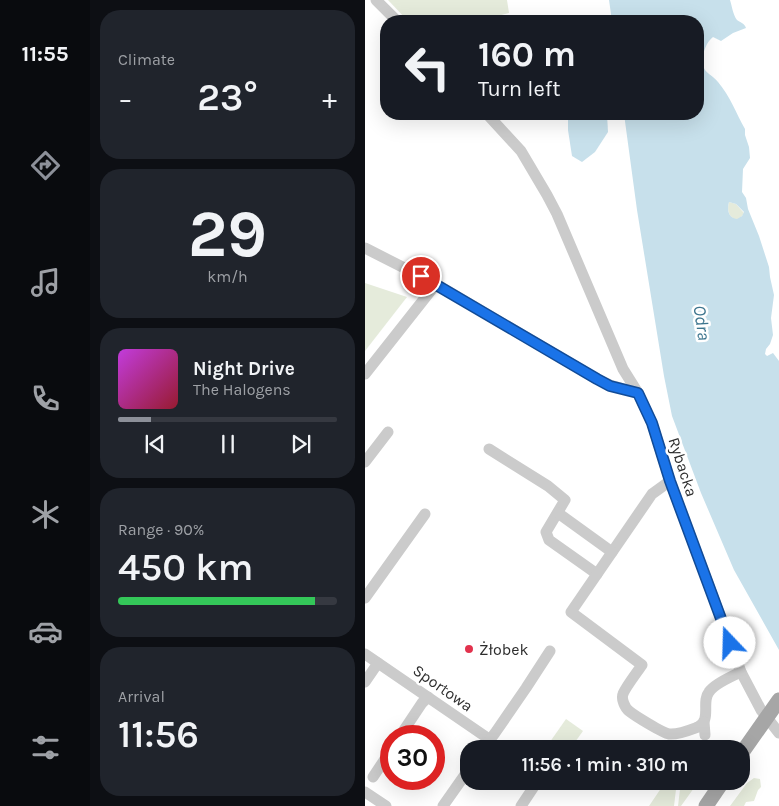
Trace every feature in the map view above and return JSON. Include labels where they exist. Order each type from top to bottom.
[{"type":"main road","points":[[750,741],[779,700]]},
{"type":"main road","points":[[706,806],[717,790]]},
{"type":"street","points":[[376,0],[391,15]]},
{"type":"street","name":"Rybacka","points":[[493,120],[521,151],[547,195],[568,238],[623,369],[638,393],[652,423],[670,481],[741,672],[755,701],[779,733]]},
{"type":"street","points":[[365,248],[436,284],[610,386],[638,393]]},
{"type":"street","points":[[365,374],[436,284]]},
{"type":"street","points":[[365,462],[388,432]]},
{"type":"street","points":[[489,449],[548,486],[565,500],[546,532],[549,540],[597,574]]},
{"type":"street","points":[[670,481],[652,494],[571,612],[643,665],[623,694],[623,700],[628,710],[668,734],[676,734],[698,727],[704,722]]},
{"type":"street","points":[[558,513],[612,552]]},
{"type":"street","points":[[365,598],[425,514]]},
{"type":"street","points":[[489,740],[550,651]]},
{"type":"street","name":"Sportowa","points":[[365,654],[429,697],[481,740]]},
{"type":"street","points":[[365,682],[378,663]]},
{"type":"street","points":[[705,735],[704,722],[708,692],[741,672]]},
{"type":"street","points":[[408,725],[429,697]]},
{"type":"street","points":[[373,777],[380,766]]},
{"type":"street","points":[[443,806],[460,782]]},
{"type":"street","points":[[521,806],[532,790]]},
{"type":"street","points":[[365,792],[385,806]]},
{"type":"green space","points":[[388,0],[507,0],[509,13],[501,15],[402,15]]},
{"type":"green space","points":[[729,202],[736,204],[744,213],[737,220],[729,213]]},
{"type":"green space","points":[[365,283],[407,297],[365,351]]},
{"type":"green space","points":[[566,719],[583,731],[576,740],[551,740]]},
{"type":"green space","points":[[754,778],[760,779],[761,787],[754,801],[746,802],[744,806],[730,806],[742,790],[750,790],[750,781]]},
{"type":"green space","points":[[660,790],[676,790],[674,806],[649,806]]},
{"type":"green space","points":[[680,790],[693,790],[681,806],[678,806]]},
{"type":"water","points":[[609,0],[730,0],[737,20],[746,28],[733,33],[721,41],[713,37],[704,51],[704,15],[611,15]]},
{"type":"water","name":"Odra","points":[[704,68],[726,93],[745,129],[750,158],[743,169],[742,192],[746,198],[748,209],[769,267],[774,295],[771,318],[773,335],[765,354],[767,356],[773,353],[779,361],[779,650],[734,570],[701,493],[672,416],[637,210],[625,120],[704,120]],"holes":[[[729,202],[736,204],[744,212],[737,219],[732,217],[728,210]]]},
{"type":"water","points":[[568,120],[607,120],[608,132],[595,152],[582,162],[572,156]]},
{"type":"place","name":"Żłobek","points":[[469,649]]},
{"type":"route","points":[[421,276],[597,379],[610,386],[638,393],[652,423],[670,481],[730,643]]}]
